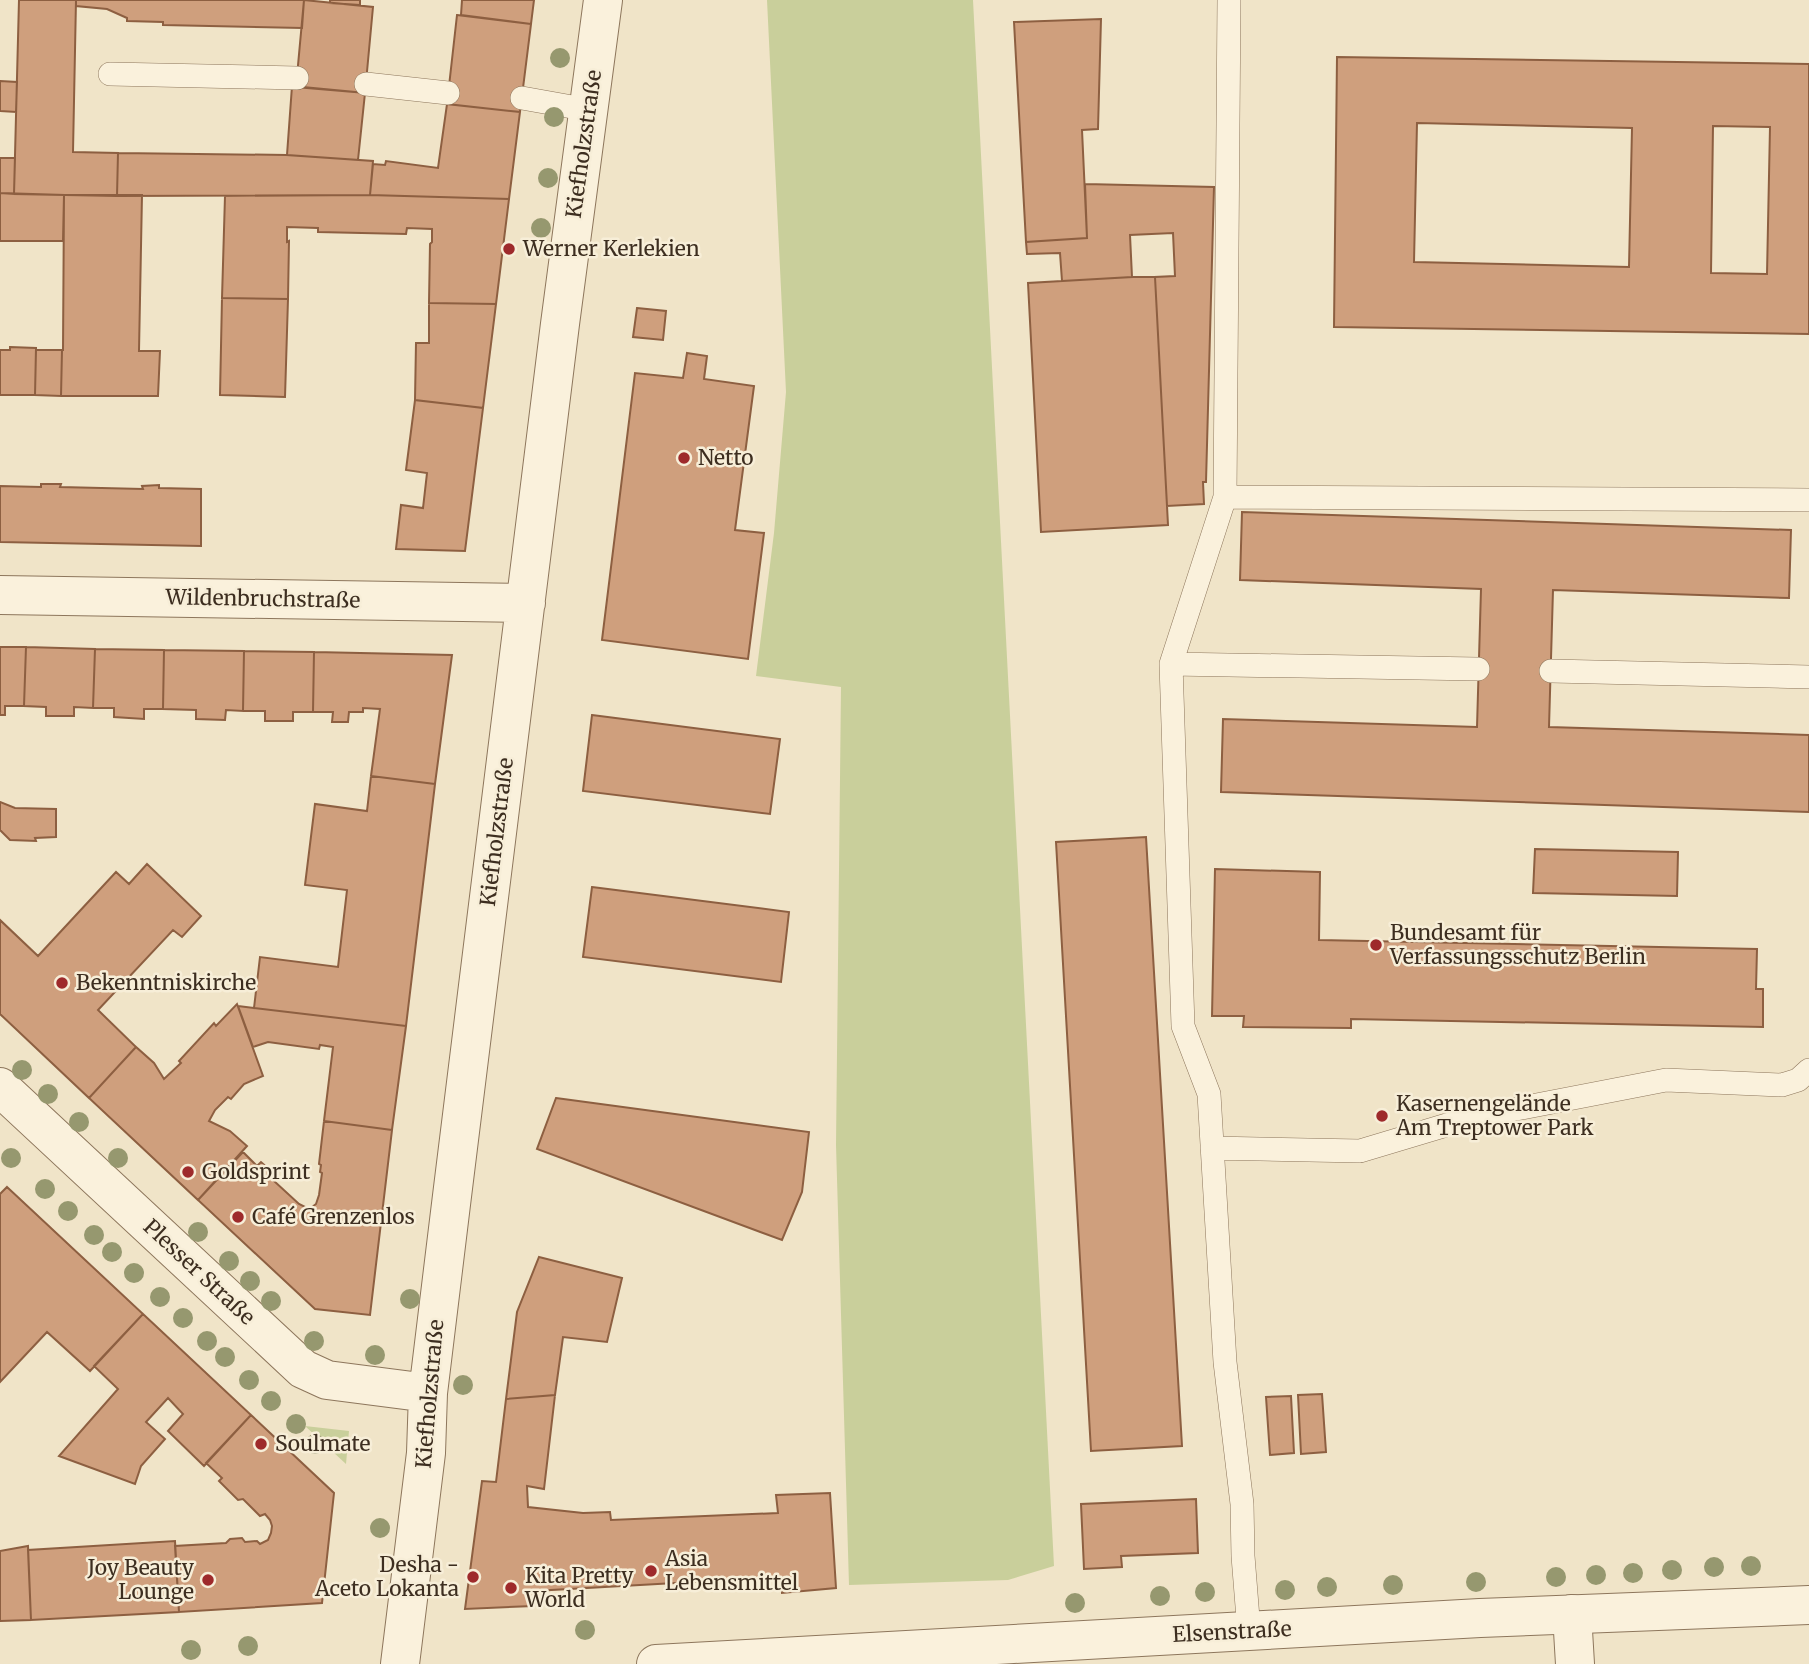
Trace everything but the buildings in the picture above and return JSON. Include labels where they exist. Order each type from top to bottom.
[{"type":"street","name":"Kiefholzstraße","points":[[400,1664],[426,1453],[428,1393],[603,0]]},
{"type":"street","name":"Wildenbruchstraße","points":[[0,595],[526,603]]},
{"type":"street","name":"Plesser Straße","points":[[0,1087],[303,1369],[327,1380],[428,1393]]},
{"type":"street","name":"Elsenstraße","points":[[656,1664],[1480,1618],[1809,1605]]},
{"type":"street","points":[[1572,1614],[1575,1664]]},
{"type":"lane","points":[[1229,0],[1225,497],[1171,664],[1183,1026],[1209,1094],[1225,1362],[1242,1504],[1249,1631]]},
{"type":"lane","points":[[110,74],[297,78]]},
{"type":"lane","points":[[366,85],[448,93]]},
{"type":"lane","points":[[522,99],[589,110]]},
{"type":"lane","points":[[1225,497],[1809,500]]},
{"type":"lane","points":[[1171,664],[1478,669]]},
{"type":"lane","points":[[1551,671],[1809,677]]},
{"type":"lane","points":[[1212,1149],[1360,1151],[1471,1118],[1666,1080],[1782,1086],[1798,1080],[1809,1070]]},
{"type":"green space","points":[[767,0],[973,0],[1054,1566],[1008,1580],[849,1585],[836,1145],[841,687],[756,676],[774,533],[786,392]]},
{"type":"green space","points":[[305,1426],[349,1431],[346,1464]]},
{"type":"place","name":"Werner Kerlekien","points":[[509,249]]},
{"type":"place","name":"Netto","points":[[684,458]]},
{"type":"place","name":"Bundesamt für Verfassungsschutz Berlin","points":[[1376,945]]},
{"type":"place","name":"Bekenntniskirche","points":[[62,983]]},
{"type":"place","name":"Kasernengelände Am Treptower Park","points":[[1382,1116]]},
{"type":"place","name":"Goldsprint","points":[[188,1172]]},
{"type":"place","name":"Café Grenzenlos","points":[[238,1217]]},
{"type":"place","name":"Soulmate","points":[[261,1444]]},
{"type":"place","name":"Asia Lebensmittel","points":[[651,1571]]},
{"type":"place","name":"Desha - Aceto Lokanta","points":[[473,1577]]},
{"type":"place","name":"Joy Beauty Lounge","points":[[208,1580]]},
{"type":"place","name":"Kita Pretty World","points":[[511,1588]]}]
